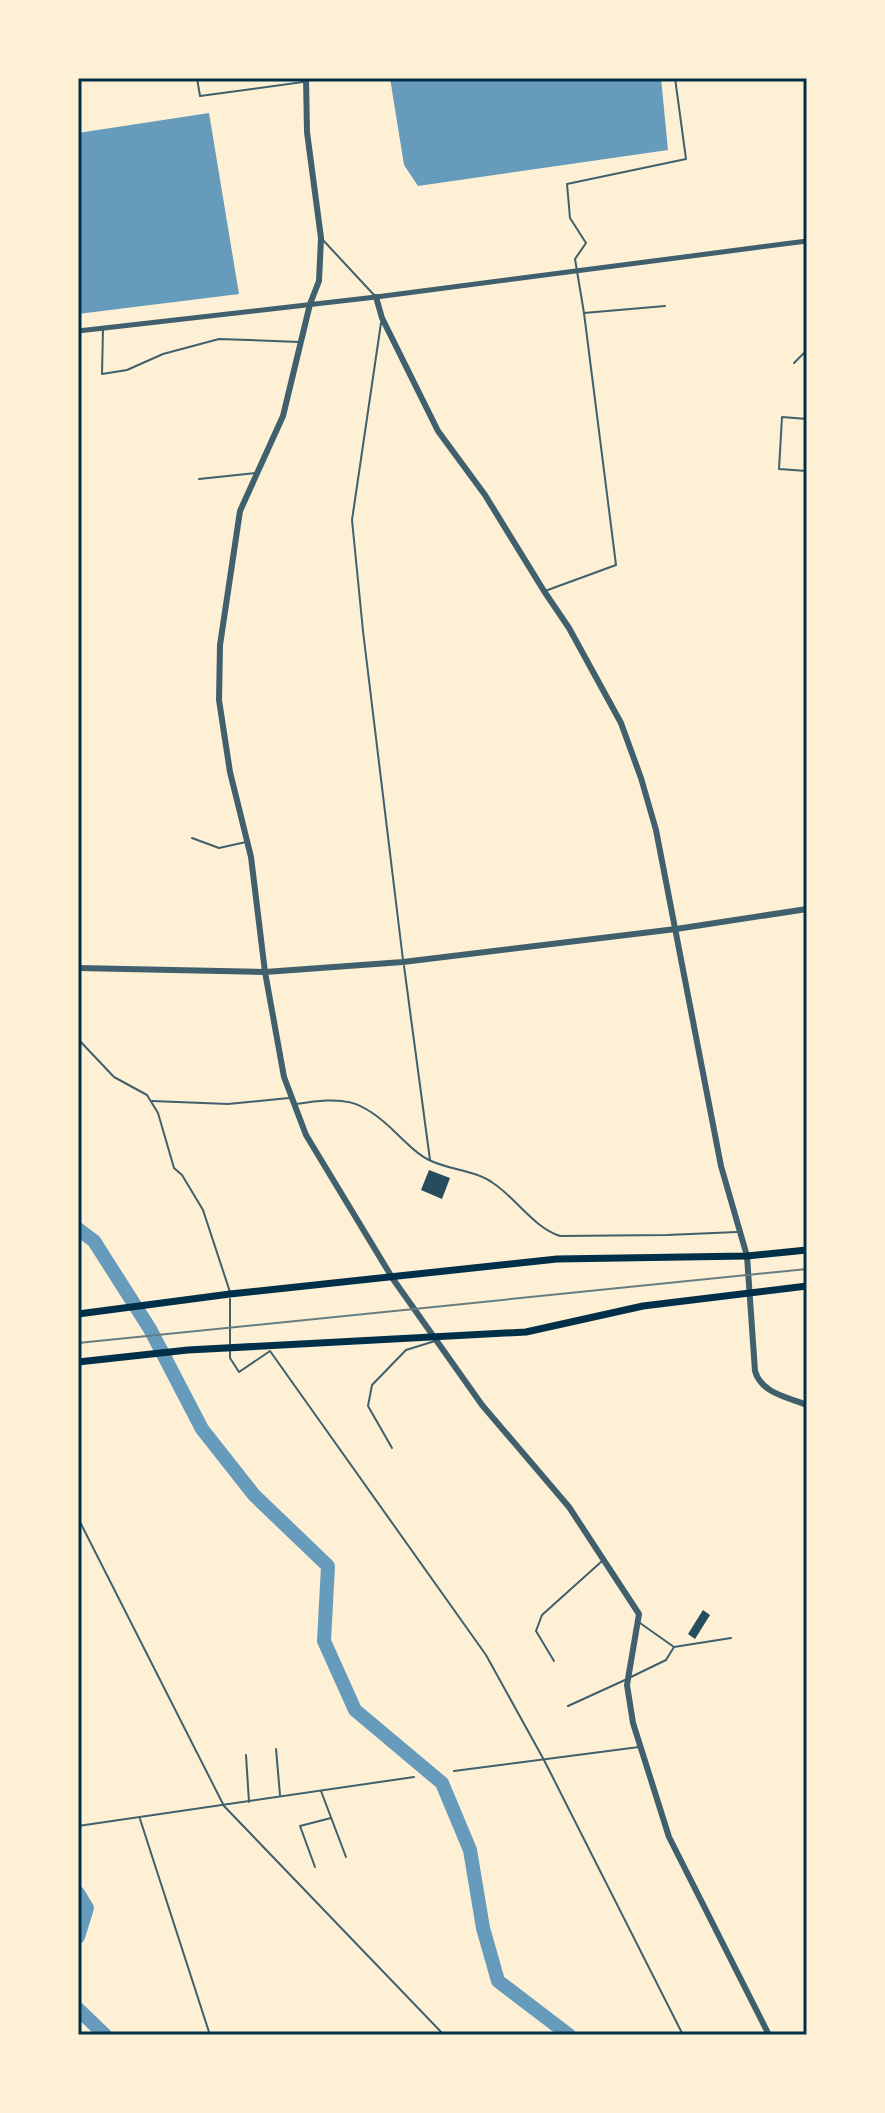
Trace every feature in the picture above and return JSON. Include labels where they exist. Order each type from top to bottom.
[{"type":"main road","points":[[78,1314],[230,1294],[393,1279],[557,1259],[747,1256],[807,1250]]},
{"type":"main road","points":[[78,1362],[188,1350],[526,1332],[643,1306],[807,1286]]},
{"type":"street","points":[[306,80],[307,132],[321,238],[319,281],[310,304],[283,416],[240,511],[220,645],[219,700],[230,772],[247,842],[265,972],[284,1077],[306,1135],[393,1279],[482,1405],[569,1507],[639,1614],[627,1679],[633,1723],[669,1837],[769,2035]]},
{"type":"street","points":[[78,331],[376,297],[807,241]]},
{"type":"street","points":[[376,297],[382,318],[438,431],[485,495],[569,628],[621,723],[656,830],[721,1166],[747,1256],[758,1380],[769,1390],[807,1405]]},
{"type":"street","points":[[78,968],[265,972],[403,962],[676,929],[807,909]]},
{"type":"lane","points":[[197,78],[200,96],[306,80]]},
{"type":"lane","points":[[544,591],[616,565],[575,259],[586,243],[570,218],[567,184],[686,159],[675,78]]},
{"type":"lane","points":[[321,238],[376,297]]},
{"type":"lane","points":[[584,313],[665,306]]},
{"type":"lane","points":[[382,318],[352,520],[403,962],[430,1160]]},
{"type":"lane","points":[[103,328],[102,374],[127,370],[163,354],[219,339],[301,342]]},
{"type":"lane","points":[[794,363],[807,350]]},
{"type":"lane","points":[[807,419],[782,417],[779,469],[807,471]]},
{"type":"lane","points":[[199,479],[257,473]]},
{"type":"lane","points":[[192,838],[219,848],[247,842]]},
{"type":"lane","points":[[78,1039],[114,1077],[147,1095],[158,1113],[174,1168],[182,1175],[203,1210],[230,1294],[230,1358],[239,1372],[270,1351],[486,1655],[544,1760],[683,2035]]},
{"type":"lane","points":[[150,1101],[228,1104],[332,1099],[355,1103],[369,1109],[411,1148],[430,1160],[491,1181],[539,1223],[560,1236],[741,1231]]},
{"type":"lane","points":[[392,1448],[368,1406],[372,1385],[406,1350],[434,1339]]},
{"type":"lane","points":[[78,1518],[224,1806],[444,2035]]},
{"type":"lane","points":[[554,1661],[536,1631],[542,1615],[604,1559]]},
{"type":"lane","points":[[638,1621],[674,1647],[731,1638]]},
{"type":"lane","points":[[568,1706],[666,1660],[674,1647]]},
{"type":"lane","points":[[454,1771],[641,1747]]},
{"type":"lane","points":[[276,1749],[280,1798]]},
{"type":"lane","points":[[246,1755],[249,1802]]},
{"type":"lane","points":[[78,1826],[414,1777]]},
{"type":"lane","points":[[321,1791],[346,1857]]},
{"type":"lane","points":[[139,1817],[210,2035]]},
{"type":"lane","points":[[315,1867],[300,1826],[331,1818]]},
{"type":"water","points":[[390,78],[661,78],[668,150],[418,186],[404,165]]},
{"type":"water","points":[[209,113],[239,294],[78,314],[78,133]]},
{"type":"building","points":[[429,1170],[450,1178],[442,1199],[421,1190]]},
{"type":"building","points":[[703,1610],[710,1615],[695,1639],[688,1634]]},
{"type":"waterway","points":[[78,1229],[94,1241],[150,1329],[202,1429],[254,1495],[328,1566],[324,1641],[355,1710],[442,1783],[470,1850],[483,1928],[498,1981],[569,2035]]},
{"type":"waterway","points":[[78,1893],[87,1908],[78,1937]]},
{"type":"waterway","points":[[78,2009],[105,2035]]},
{"type":"railway","points":[[78,1343],[807,1269]]}]
